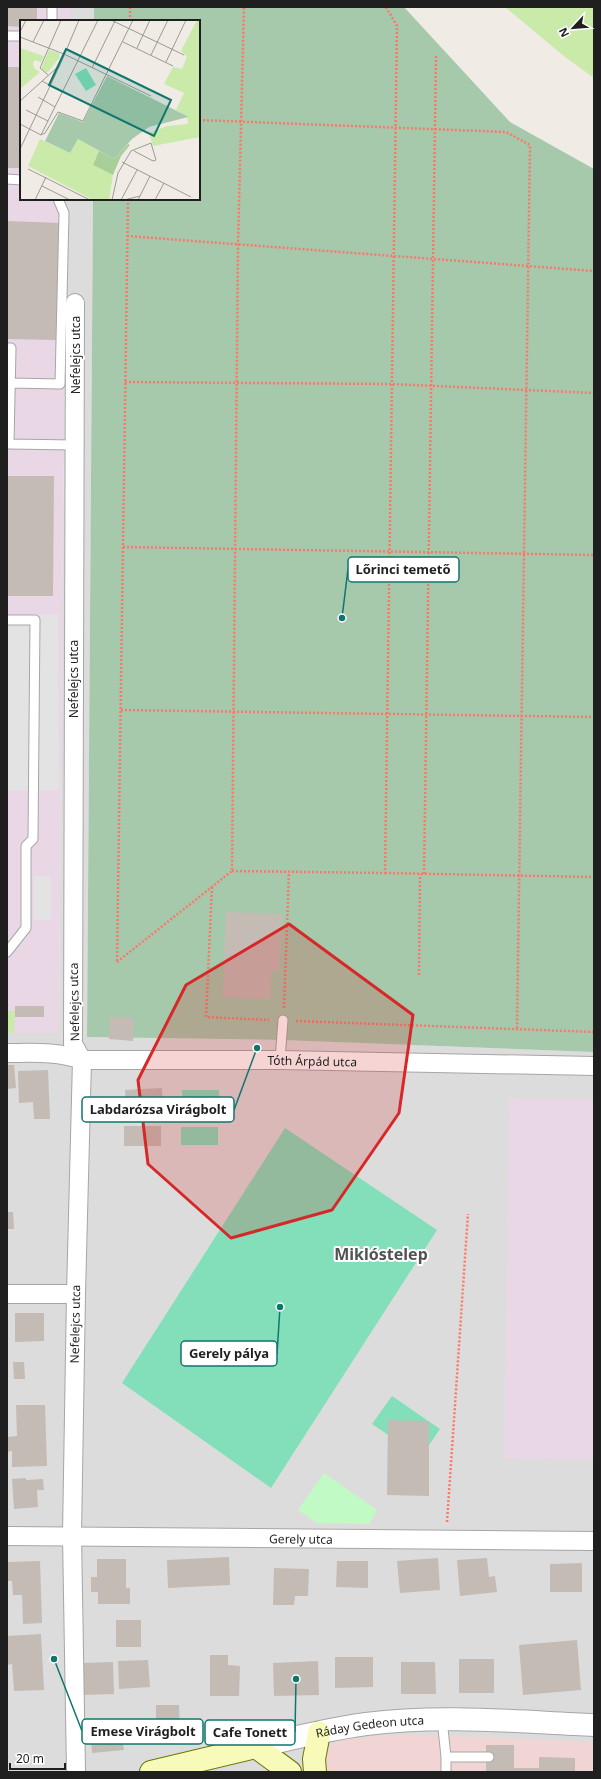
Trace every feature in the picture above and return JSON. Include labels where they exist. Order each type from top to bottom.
[{"type":"main road","points":[[315,1772],[314,1759],[319,1733]]},
{"type":"main road","points":[[256,1746],[290,1772]]},
{"type":"main road","name":"Ráday Gedeon utca","points":[[151,1772],[256,1746]]},
{"type":"street","name":"Nefelejcs utca","points":[[75,303],[73,1044],[82,1060],[72,1535],[76,1772]]},
{"type":"street","name":"Tóth Árpád utca","points":[[7,1053],[54,1053],[68,1055],[82,1060],[280,1060],[594,1066]]},
{"type":"street","points":[[7,1294],[76,1294]]},
{"type":"street","name":"Gerely utca","points":[[7,1536],[72,1535],[594,1541]]},
{"type":"street","name":"Ráday Gedeon utca","points":[[256,1746],[366,1724],[442,1719],[594,1725]]},
{"type":"lane","points":[[52,7],[52,20]]},
{"type":"lane","points":[[7,36],[20,36]]},
{"type":"lane","points":[[7,179],[20,180]]},
{"type":"lane","points":[[11,383],[60,384],[64,212],[58,200]]},
{"type":"lane","points":[[7,348],[11,348],[8,445],[74,446]]},
{"type":"lane","points":[[7,620],[35,620],[33,839],[26,846],[26,928],[7,952]]},
{"type":"lane","points":[[280,1060],[283,1020]]},
{"type":"lane","points":[[442,1719],[446,1772]]},
{"type":"lane","points":[[446,1757],[489,1757]]},
{"type":"path","points":[[130,7],[130,20]]},
{"type":"path","points":[[232,871],[238,244],[244,7]]},
{"type":"path","points":[[385,873],[396,26],[386,7]]},
{"type":"path","points":[[424,874],[436,56]]},
{"type":"path","points":[[200,120],[506,132],[530,145],[517,1028]]},
{"type":"path","points":[[128,200],[117,962],[232,871],[594,877]]},
{"type":"path","points":[[127,236],[594,271]]},
{"type":"path","points":[[125,382],[392,384],[594,393]]},
{"type":"path","points":[[123,547],[594,555]]},
{"type":"path","points":[[121,710],[594,717]]},
{"type":"path","points":[[283,1020],[289,872]]},
{"type":"path","points":[[419,975],[420,874]]},
{"type":"path","points":[[212,887],[206,1017],[594,1032]]},
{"type":"path","points":[[446,1539],[468,1214]]},
{"type":"highlighted area","points":[[289,924],[413,1015],[399,1113],[332,1210],[231,1238],[148,1164],[138,1080],[186,985]]},
{"type":"shaded area","points":[[7,7],[70,7],[70,20],[20,20],[20,200],[67,200],[59,1033],[7,1033]]},
{"type":"shaded area","points":[[70,7],[94,7],[94,20],[70,20]]},
{"type":"shaded area","points":[[67,200],[93,200],[87,1037],[282,1040],[594,1052],[594,1772],[7,1772],[7,1033],[59,1033]]},
{"type":"shaded area","points":[[58,614],[59,790],[7,790],[7,615]]},
{"type":"shaded area","points":[[34,876],[51,876],[51,920],[34,920]]},
{"type":"shaded area","points":[[509,1098],[594,1099],[594,1460],[504,1458]]},
{"type":"shaded area","points":[[407,1734],[594,1742],[593,1772],[323,1772],[326,1751],[331,1745],[343,1739]]},
{"type":"green space","points":[[94,7],[404,7],[510,122],[594,169],[594,1052],[282,1040],[87,1037],[93,200],[200,200],[200,20],[94,20]]},
{"type":"green space","points":[[505,7],[594,7],[594,78],[565,57]]},
{"type":"green space","points":[[7,1011],[15,1011],[14,1033],[7,1033]]},
{"type":"green space","points":[[182,1090],[219,1090],[219,1108],[182,1108]]},
{"type":"green space","points":[[181,1127],[218,1127],[218,1145],[181,1145]]},
{"type":"green space","points":[[285,1128],[437,1230],[271,1488],[122,1383]]},
{"type":"green space","points":[[392,1396],[440,1429],[421,1457],[372,1424]]},
{"type":"green space","points":[[324,1473],[377,1510],[369,1524],[317,1523],[298,1510]]},
{"type":"building","points":[[7,7],[37,7],[37,20],[20,20],[20,27],[7,26]]},
{"type":"building","points":[[7,67],[20,67],[20,168],[7,168]]},
{"type":"building","points":[[7,221],[60,223],[57,340],[7,339]]},
{"type":"building","points":[[7,476],[54,476],[53,596],[7,596]]},
{"type":"building","points":[[226,912],[282,914],[279,971],[271,971],[270,999],[223,997]]},
{"type":"building","points":[[15,1006],[44,1006],[44,1017],[15,1017]]},
{"type":"building","points":[[110,1017],[134,1018],[133,1041],[109,1039]]},
{"type":"building","points":[[7,1065],[14,1065],[16,1088],[7,1089]]},
{"type":"building","points":[[48,1070],[50,1119],[34,1119],[33,1102],[19,1103],[18,1071]]},
{"type":"building","points":[[162,1088],[163,1107],[126,1110],[125,1090]]},
{"type":"building","points":[[124,1126],[161,1126],[161,1146],[124,1146]]},
{"type":"building","points":[[7,1212],[13,1212],[14,1229],[7,1229]]},
{"type":"building","points":[[15,1313],[44,1313],[44,1341],[15,1342]]},
{"type":"building","points":[[13,1362],[24,1362],[25,1379],[14,1379]]},
{"type":"building","points":[[16,1405],[45,1405],[47,1466],[12,1467],[12,1451],[7,1452],[7,1437],[17,1436]]},
{"type":"building","points":[[388,1420],[429,1421],[429,1496],[387,1495]]},
{"type":"building","points":[[26,1478],[26,1480],[43,1479],[44,1490],[37,1490],[38,1507],[14,1509],[12,1479]]},
{"type":"building","points":[[229,1557],[230,1585],[168,1588],[167,1560]]},
{"type":"building","points":[[438,1558],[440,1590],[400,1593],[397,1561]]},
{"type":"building","points":[[487,1558],[489,1577],[495,1576],[497,1592],[460,1596],[457,1560]]},
{"type":"building","points":[[97,1559],[126,1559],[126,1588],[130,1588],[130,1604],[98,1604],[98,1592],[91,1592],[91,1577],[97,1577]]},
{"type":"building","points":[[40,1561],[42,1623],[23,1624],[22,1595],[13,1595],[12,1581],[7,1581],[7,1562]]},
{"type":"building","points":[[337,1561],[368,1561],[368,1588],[336,1587]]},
{"type":"building","points":[[582,1563],[582,1592],[550,1592],[550,1564]]},
{"type":"building","points":[[274,1568],[309,1569],[308,1596],[295,1596],[294,1605],[273,1605]]},
{"type":"building","points":[[116,1620],[141,1620],[141,1647],[116,1647]]},
{"type":"building","points":[[41,1634],[44,1690],[14,1691],[12,1664],[7,1665],[7,1636]]},
{"type":"building","points":[[577,1640],[581,1690],[523,1695],[519,1645]]},
{"type":"building","points":[[210,1655],[228,1655],[228,1665],[240,1666],[239,1696],[210,1696]]},
{"type":"building","points":[[335,1657],[373,1657],[373,1687],[335,1688]]},
{"type":"building","points":[[459,1659],[494,1659],[494,1693],[459,1693]]},
{"type":"building","points":[[148,1660],[150,1687],[119,1689],[118,1661]]},
{"type":"building","points":[[318,1661],[319,1695],[274,1696],[273,1663]]},
{"type":"building","points":[[113,1662],[114,1694],[83,1695],[82,1663]]},
{"type":"building","points":[[401,1662],[435,1662],[436,1694],[401,1694]]},
{"type":"building","points":[[156,1705],[179,1705],[180,1734],[156,1734]]},
{"type":"building","points":[[122,1736],[124,1750],[92,1753],[91,1739]]},
{"type":"building","points":[[486,1745],[514,1745],[514,1768],[539,1768],[539,1757],[575,1758],[575,1772],[486,1772]]},
{"type":"place","name":"Lőrinci temető","points":[[342,618]]},
{"type":"place","name":"Labdarózsa Virágbolt","points":[[257,1048]]},
{"type":"place","name":"Gerely pálya","points":[[280,1307]]},
{"type":"place","name":"Emese Virágbolt","points":[[54,1659]]},
{"type":"place","name":"Cafe Tonett","points":[[296,1679]]},
{"type":"district","name":"Miklóstelep","points":[[381,1254]]}]
